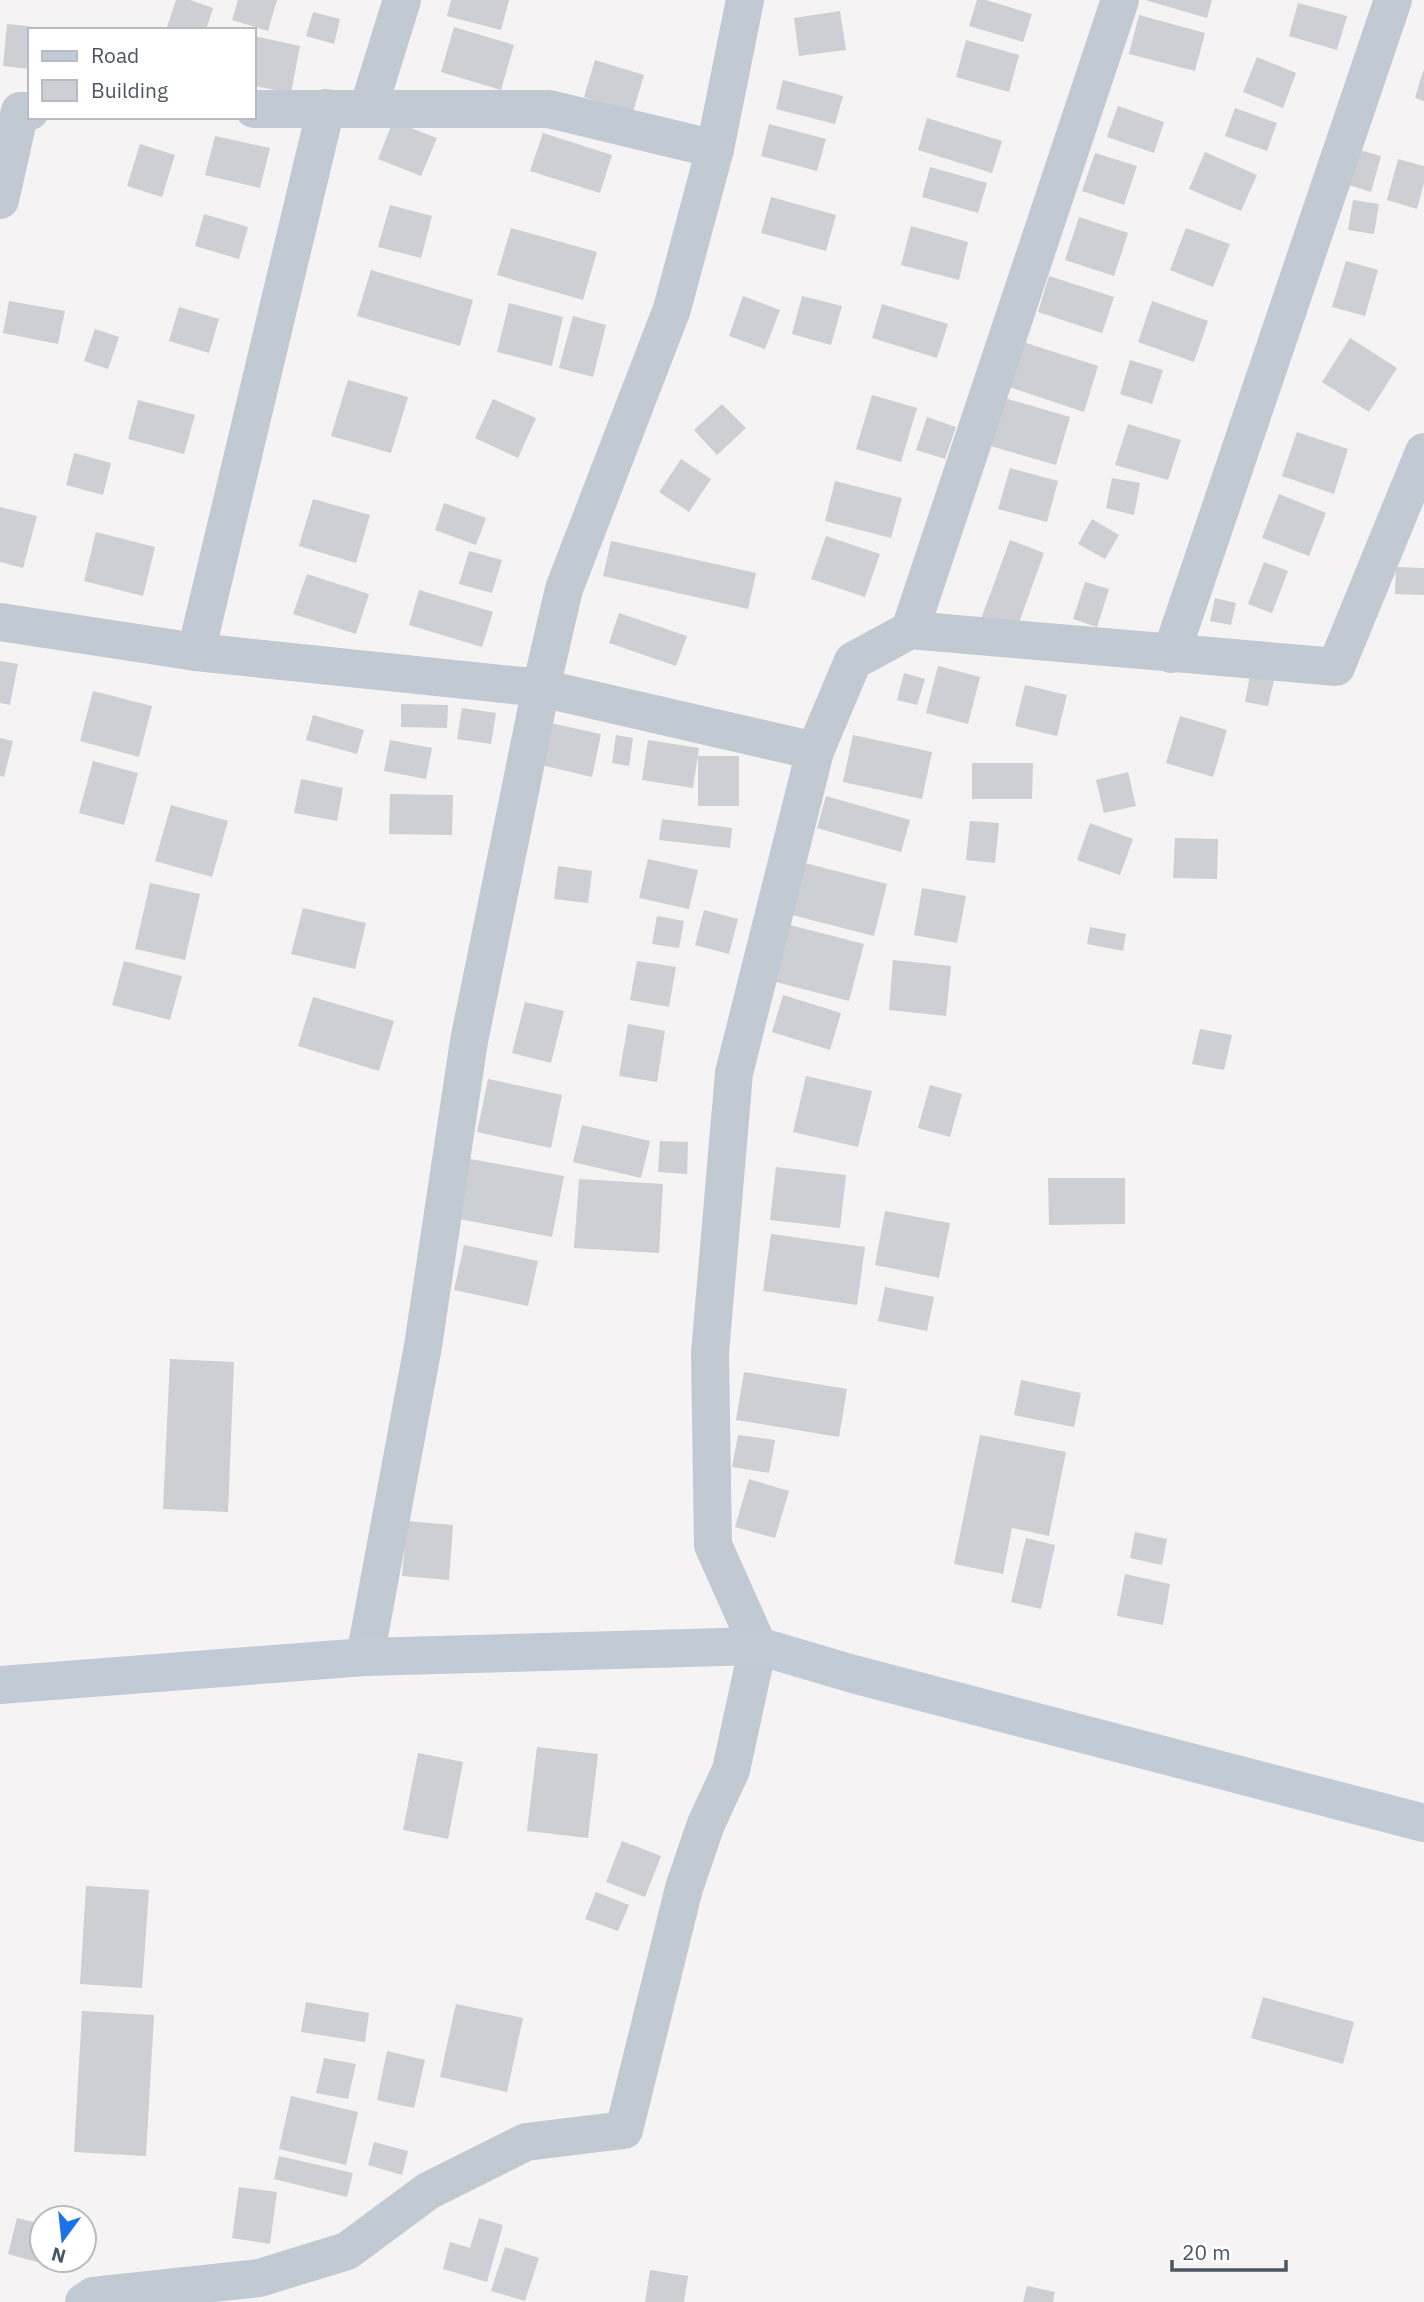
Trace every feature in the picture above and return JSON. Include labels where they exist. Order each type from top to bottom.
[{"type":"street","points":[[368,109],[402,0]]},
{"type":"street","points":[[365,1657],[423,1346],[469,1041],[541,688],[564,589],[672,309],[715,149],[746,0]]},
{"type":"street","points":[[910,630],[1120,0]]},
{"type":"street","points":[[1171,654],[1393,0]]},
{"type":"street","points":[[196,652],[326,108]]},
{"type":"street","points":[[256,109],[550,109],[715,149]]},
{"type":"street","points":[[0,200],[20,111],[28,111]]},
{"type":"street","points":[[84,2302],[93,2296],[258,2278],[347,2250],[428,2191],[526,2142],[624,2130],[684,1888],[706,1824],[731,1770],[758,1646],[713,1545],[710,1353],[734,1073],[815,751],[853,661],[910,630],[1336,667],[1424,452]]},
{"type":"street","points":[[0,622],[196,652],[541,688],[815,751]]},
{"type":"street","points":[[0,1685],[365,1657],[758,1646],[866,1677],[1424,1823]]},
{"type":"building","points":[[176,0],[190,0],[213,8],[207,28],[167,28]]},
{"type":"building","points":[[238,0],[277,0],[268,31],[232,20]]},
{"type":"building","points":[[451,0],[509,0],[501,30],[447,16]]},
{"type":"building","points":[[977,0],[986,0],[1032,14],[1023,42],[969,26]]},
{"type":"building","points":[[1145,0],[1212,0],[1207,18]]},
{"type":"building","points":[[1298,3],[1347,16],[1337,50],[1289,36]]},
{"type":"building","points":[[840,11],[846,50],[799,56],[794,18]]},
{"type":"building","points":[[313,12],[340,19],[334,44],[306,36]]},
{"type":"building","points":[[1139,15],[1205,33],[1195,71],[1129,54]]},
{"type":"building","points":[[7,24],[44,28],[28,28],[28,69],[3,66]]},
{"type":"building","points":[[454,27],[514,45],[501,90],[441,72]]},
{"type":"building","points":[[256,36],[300,46],[291,93],[256,86]]},
{"type":"building","points":[[966,40],[1019,55],[1009,92],[956,77]]},
{"type":"building","points":[[1257,57],[1296,73],[1283,108],[1243,92]]},
{"type":"building","points":[[595,60],[644,75],[633,112],[584,97]]},
{"type":"building","points":[[1424,71],[1424,101],[1415,98]]},
{"type":"building","points":[[783,80],[843,96],[835,124],[776,109]]},
{"type":"building","points":[[1118,106],[1164,122],[1154,153],[1107,137]]},
{"type":"building","points":[[1235,108],[1277,123],[1267,151],[1225,136]]},
{"type":"building","points":[[927,118],[1002,141],[992,173],[918,150]]},
{"type":"building","points":[[393,121],[437,138],[421,176],[378,159]]},
{"type":"building","points":[[769,124],[826,139],[817,171],[761,156]]},
{"type":"building","points":[[543,133],[612,155],[600,193],[530,171]]},
{"type":"building","points":[[215,136],[270,148],[260,188],[205,175]]},
{"type":"building","points":[[140,144],[175,155],[162,197],[127,186]]},
{"type":"building","points":[[1349,147],[1381,156],[1371,192],[1339,182]]},
{"type":"building","points":[[1205,152],[1257,175],[1241,211],[1189,189]]},
{"type":"building","points":[[1095,153],[1137,166],[1124,205],[1082,191]]},
{"type":"building","points":[[1398,159],[1424,166],[1424,183],[1417,209],[1387,200]]},
{"type":"building","points":[[930,167],[987,183],[978,213],[922,197]]},
{"type":"building","points":[[771,197],[836,215],[826,251],[761,233]]},
{"type":"building","points":[[1353,200],[1379,204],[1374,234],[1348,230]]},
{"type":"building","points":[[390,205],[432,216],[421,258],[378,247]]},
{"type":"building","points":[[204,214],[248,227],[239,259],[195,246]]},
{"type":"building","points":[[1079,217],[1128,233],[1114,276],[1065,260]]},
{"type":"building","points":[[911,226],[968,242],[959,280],[901,265]]},
{"type":"building","points":[[511,228],[597,252],[583,300],[497,275]]},
{"type":"building","points":[[1186,228],[1230,244],[1213,287],[1170,270]]},
{"type":"building","points":[[1346,261],[1378,270],[1365,316],[1332,307]]},
{"type":"building","points":[[371,270],[473,300],[460,346],[357,316]]},
{"type":"building","points":[[1049,276],[1114,297],[1102,333],[1038,312]]},
{"type":"building","points":[[743,296],[780,310],[765,349],[729,336]]},
{"type":"building","points":[[802,296],[842,306],[831,345],[792,334]]},
{"type":"building","points":[[9,301],[65,311],[58,344],[3,333]]},
{"type":"building","points":[[1152,301],[1208,321],[1194,362],[1138,342]]},
{"type":"building","points":[[509,303],[563,317],[552,366],[497,352]]},
{"type":"building","points":[[882,304],[948,324],[937,358],[872,338]]},
{"type":"building","points":[[179,307],[219,319],[209,353],[169,341]]},
{"type":"building","points":[[573,316],[606,325],[593,377],[559,368]]},
{"type":"building","points":[[95,329],[119,337],[108,369],[84,361]]},
{"type":"building","points":[[1350,338],[1397,368],[1369,412],[1322,382]]},
{"type":"building","points":[[1023,342],[1098,366],[1084,412],[1009,387]]},
{"type":"building","points":[[1130,360],[1163,370],[1152,404],[1120,394]]},
{"type":"building","points":[[348,380],[408,397],[391,453],[331,436]]},
{"type":"building","points":[[872,395],[917,408],[901,462],[856,449]]},
{"type":"building","points":[[1001,397],[1070,417],[1056,465],[987,445]]},
{"type":"building","points":[[493,399],[536,418],[518,458],[475,438]]},
{"type":"building","points":[[138,400],[195,415],[184,454],[128,439]]},
{"type":"building","points":[[722,404],[746,428],[717,455],[694,430]]},
{"type":"building","points":[[927,417],[956,427],[945,459],[916,450]]},
{"type":"building","points":[[1128,424],[1181,440],[1168,480],[1115,465]]},
{"type":"building","points":[[1297,432],[1348,449],[1334,494],[1282,476]]},
{"type":"building","points":[[74,453],[111,463],[103,495],[66,485]]},
{"type":"building","points":[[681,459],[711,479],[689,512],[659,492]]},
{"type":"building","points":[[1010,468],[1058,481],[1047,522],[998,509]]},
{"type":"building","points":[[1112,478],[1140,483],[1134,515],[1106,508]]},
{"type":"building","points":[[835,481],[902,498],[891,538],[825,521]]},
{"type":"building","points":[[1279,494],[1326,513],[1309,556],[1262,538]]},
{"type":"building","points":[[313,499],[370,515],[356,563],[299,546]]},
{"type":"building","points":[[444,503],[486,518],[476,545],[435,530]]},
{"type":"building","points":[[0,507],[37,516],[23,568],[0,562]]},
{"type":"building","points":[[1092,519],[1119,535],[1105,559],[1078,544]]},
{"type":"building","points":[[96,532],[155,547],[143,596],[84,581]]},
{"type":"building","points":[[826,536],[880,554],[865,597],[811,579]]},
{"type":"building","points":[[1010,540],[1044,553],[1016,631],[981,619]]},
{"type":"building","points":[[611,541],[756,573],[748,609],[603,576]]},
{"type":"building","points":[[469,551],[502,560],[492,593],[459,584]]},
{"type":"building","points":[[1264,562],[1288,571],[1272,613],[1248,604]]},
{"type":"building","points":[[1396,567],[1424,568],[1424,595],[1395,594]]},
{"type":"building","points":[[307,574],[369,594],[356,634],[293,614]]},
{"type":"building","points":[[1085,582],[1109,589],[1097,627],[1073,619]]},
{"type":"building","points":[[419,590],[493,612],[482,647],[409,625]]},
{"type":"building","points":[[1215,598],[1236,603],[1231,625],[1210,621]]},
{"type":"building","points":[[619,613],[687,636],[676,666],[609,643]]},
{"type":"building","points":[[0,661],[18,664],[10,705],[0,703]]},
{"type":"building","points":[[938,666],[980,677],[968,724],[926,713]]},
{"type":"building","points":[[904,673],[925,679],[917,705],[897,700]]},
{"type":"building","points":[[1250,675],[1274,680],[1268,706],[1245,702]]},
{"type":"building","points":[[1025,685],[1067,695],[1057,736],[1015,726]]},
{"type":"building","points":[[93,691],[152,706],[139,757],[80,741]]},
{"type":"building","points":[[401,704],[448,705],[447,728],[401,727]]},
{"type":"building","points":[[462,708],[496,713],[491,744],[457,739]]},
{"type":"building","points":[[313,715],[364,730],[357,754],[306,740]]},
{"type":"building","points":[[1180,716],[1227,730],[1213,777],[1166,763]]},
{"type":"building","points":[[550,723],[601,734],[592,777],[541,765]]},
{"type":"building","points":[[616,735],[633,738],[629,766],[612,763]]},
{"type":"building","points":[[853,735],[932,752],[922,799],[843,782]]},
{"type":"building","points":[[0,738],[13,741],[4,777],[0,776]]},
{"type":"building","points":[[390,740],[432,748],[426,779],[384,771]]},
{"type":"building","points":[[648,740],[699,748],[693,788],[642,780]]},
{"type":"building","points":[[698,756],[739,756],[739,806],[698,806]]},
{"type":"building","points":[[93,761],[138,773],[124,825],[79,813]]},
{"type":"building","points":[[972,763],[1033,763],[1032,799],[972,799]]},
{"type":"building","points":[[1128,772],[1136,806],[1104,813],[1096,780]]},
{"type":"building","points":[[301,779],[343,788],[337,821],[294,813]]},
{"type":"building","points":[[390,794],[453,795],[452,835],[389,834]]},
{"type":"building","points":[[826,796],[910,820],[901,852],[817,828]]},
{"type":"building","points":[[171,805],[228,821],[212,877],[155,861]]},
{"type":"building","points":[[662,819],[732,828],[730,848],[659,840]]},
{"type":"building","points":[[970,821],[999,823],[995,863],[966,860]]},
{"type":"building","points":[[1090,823],[1133,839],[1120,875],[1077,860]]},
{"type":"building","points":[[1175,838],[1218,839],[1217,879],[1173,878]]},
{"type":"building","points":[[648,859],[698,870],[689,909],[639,898]]},
{"type":"building","points":[[801,862],[887,884],[874,936],[788,914]]},
{"type":"building","points":[[558,866],[592,871],[588,903],[554,899]]},
{"type":"building","points":[[150,883],[200,894],[185,960],[135,949]]},
{"type":"building","points":[[922,888],[966,896],[957,943],[914,935]]},
{"type":"building","points":[[303,908],[366,923],[355,969],[291,954]]},
{"type":"building","points":[[704,910],[738,919],[729,954],[695,945]]},
{"type":"building","points":[[657,916],[684,921],[679,948],[652,944]]},
{"type":"building","points":[[790,925],[864,944],[849,1001],[776,982]]},
{"type":"building","points":[[1090,927],[1126,934],[1123,951],[1087,944]]},
{"type":"building","points":[[893,960],[951,966],[946,1016],[889,1010]]},
{"type":"building","points":[[124,961],[182,976],[170,1020],[112,1005]]},
{"type":"building","points":[[637,961],[676,967],[669,1007],[630,1000]]},
{"type":"building","points":[[783,995],[841,1013],[830,1050],[772,1032]]},
{"type":"building","points":[[313,997],[394,1021],[379,1071],[298,1046]]},
{"type":"building","points":[[525,1002],[564,1011],[551,1063],[512,1053]]},
{"type":"building","points":[[628,1024],[665,1031],[657,1082],[619,1076]]},
{"type":"building","points":[[1200,1029],[1232,1035],[1224,1070],[1192,1064]]},
{"type":"building","points":[[806,1076],[872,1091],[858,1147],[793,1132]]},
{"type":"building","points":[[488,1079],[562,1095],[551,1148],[477,1132]]},
{"type":"building","points":[[930,1085],[962,1094],[950,1137],[918,1128]]},
{"type":"building","points":[[582,1125],[650,1141],[641,1178],[573,1162]]},
{"type":"building","points":[[660,1141],[688,1142],[687,1174],[658,1172]]},
{"type":"building","points":[[465,1158],[564,1176],[552,1237],[454,1218]]},
{"type":"building","points":[[776,1167],[846,1175],[840,1228],[770,1220]]},
{"type":"building","points":[[1048,1178],[1125,1178],[1125,1224],[1049,1225]]},
{"type":"building","points":[[579,1179],[663,1184],[659,1253],[574,1248]]},
{"type":"building","points":[[885,1211],[950,1223],[939,1278],[875,1265]]},
{"type":"building","points":[[771,1234],[865,1247],[857,1305],[763,1291]]},
{"type":"building","points":[[464,1245],[538,1261],[528,1306],[454,1290]]},
{"type":"building","points":[[885,1287],[934,1297],[927,1331],[878,1321]]},
{"type":"building","points":[[170,1359],[234,1362],[228,1512],[163,1509]]},
{"type":"building","points":[[744,1372],[847,1389],[839,1437],[736,1420]]},
{"type":"building","points":[[1021,1380],[1081,1393],[1074,1427],[1014,1415]]},
{"type":"building","points":[[738,1435],[775,1440],[769,1473],[732,1467]]},
{"type":"building","points":[[980,1435],[1066,1452],[1049,1536],[1012,1528],[1003,1574],[954,1564]]},
{"type":"building","points":[[749,1479],[789,1491],[775,1538],[735,1527]]},
{"type":"building","points":[[407,1521],[453,1525],[449,1580],[402,1576]]},
{"type":"building","points":[[1135,1532],[1167,1539],[1162,1565],[1130,1558]]},
{"type":"building","points":[[1026,1538],[1055,1545],[1041,1609],[1011,1602]]},
{"type":"building","points":[[1125,1574],[1170,1584],[1163,1625],[1117,1616]]},
{"type":"building","points":[[537,1747],[598,1754],[588,1838],[527,1831]]},
{"type":"building","points":[[418,1753],[463,1762],[448,1839],[403,1830]]},
{"type":"building","points":[[622,1841],[661,1856],[645,1897],[606,1882]]},
{"type":"building","points":[[86,1886],[149,1890],[142,1988],[80,1984]]},
{"type":"building","points":[[596,1892],[629,1905],[618,1931],[585,1919]]},
{"type":"building","points":[[1263,1997],[1354,2022],[1343,2064],[1251,2038]]},
{"type":"building","points":[[306,2002],[369,2013],[365,2042],[301,2032]]},
{"type":"building","points":[[456,2004],[523,2018],[507,2092],[440,2077]]},
{"type":"building","points":[[82,2011],[154,2015],[146,2156],[74,2152]]},
{"type":"building","points":[[387,2051],[425,2060],[414,2108],[377,2100]]},
{"type":"building","points":[[324,2058],[356,2064],[348,2099],[316,2093]]},
{"type":"building","points":[[291,2096],[358,2112],[346,2165],[279,2149]]},
{"type":"building","points":[[374,2142],[408,2151],[402,2175],[368,2165]]},
{"type":"building","points":[[279,2156],[353,2173],[347,2197],[274,2179]]},
{"type":"building","points":[[239,2187],[277,2192],[270,2244],[232,2238]]},
{"type":"building","points":[[17,2218],[28,2221],[28,2260],[8,2254]]},
{"type":"building","points":[[479,2218],[503,2225],[487,2282],[443,2269],[450,2242],[470,2248]]},
{"type":"building","points":[[505,2247],[539,2258],[525,2301],[491,2291]]},
{"type":"building","points":[[650,2270],[688,2276],[684,2302],[645,2302]]},
{"type":"building","points":[[1027,2286],[1055,2292],[1053,2302],[1023,2302]]}]
